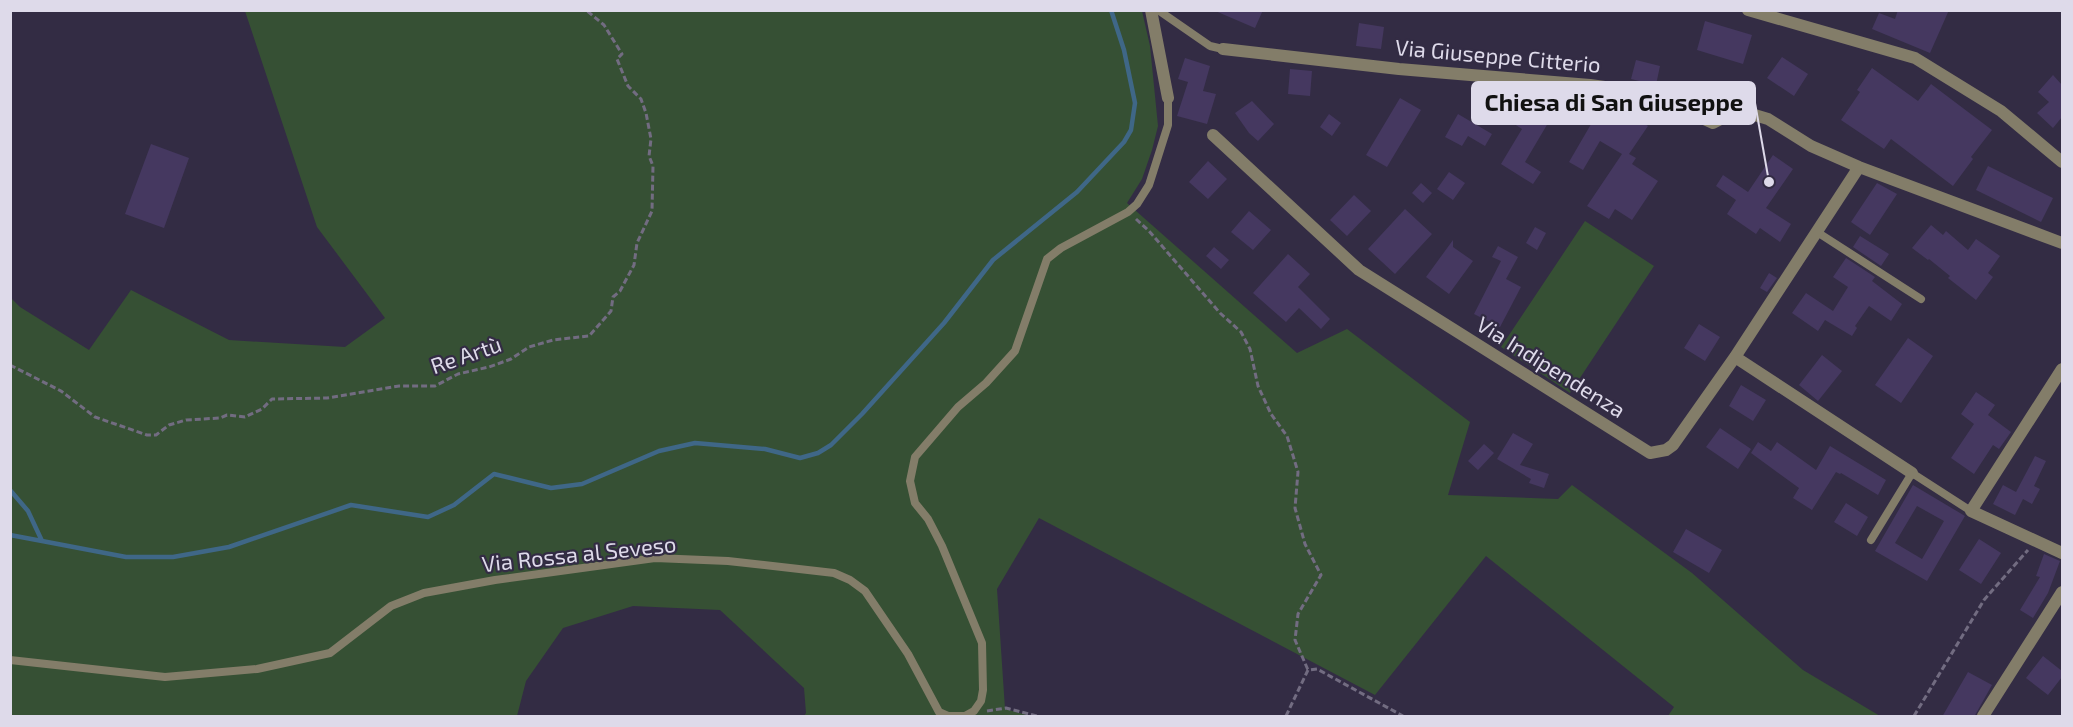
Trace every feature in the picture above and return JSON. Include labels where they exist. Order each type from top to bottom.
[{"type":"street","points":[[1151,10],[1168,99]]},
{"type":"street","points":[[1748,10],[1915,58],[2001,111],[2062,162]]},
{"type":"street","name":"Via Giuseppe Citterio","points":[[1223,49],[1399,69],[1590,85],[1648,93],[1713,123],[1738,110],[1768,119],[1811,146],[1859,167]]},
{"type":"street","name":"Via Indipendenza","points":[[1213,135],[1359,270],[1650,453],[1666,450],[1673,445],[1735,357],[1859,167]]},
{"type":"street","points":[[1859,167],[2062,243]]},
{"type":"street","points":[[1735,357],[1912,473]]},
{"type":"street","points":[[2062,369],[1971,511],[2062,553]]},
{"type":"street","points":[[1983,717],[2062,592]]},
{"type":"lane","name":"Via Giuseppe Citterio","points":[[1158,10],[1210,46],[1223,49]]},
{"type":"lane","points":[[974,711],[981,701],[983,690],[982,643],[942,546],[928,519],[915,503],[910,481],[915,457],[958,407],[986,383],[1014,351],[1047,258],[1128,212],[1137,204],[1149,185],[1168,125],[1168,99]]},
{"type":"lane","points":[[1817,231],[1921,299]]},
{"type":"lane","points":[[1871,540],[1912,473],[1971,511]]},
{"type":"lane","name":"Via Rossa al Seveso","points":[[10,660],[165,677],[257,669],[330,653],[391,606],[424,593],[495,580],[655,558],[728,561],[834,573],[850,580],[865,591],[908,654],[939,712],[948,716],[965,716],[974,711]]},
{"type":"path","name":"Re Artù","points":[[10,365],[61,391],[95,417],[147,435],[156,435],[169,425],[186,420],[220,418],[227,415],[245,417],[262,410],[272,399],[327,398],[399,386],[435,386],[458,374],[511,359],[529,347],[553,340],[589,336],[611,311],[613,297],[620,291],[634,265],[637,243],[652,211],[653,166],[649,156],[651,139],[646,113],[640,99],[628,86],[617,59],[622,54],[604,25],[586,10]]},
{"type":"path","points":[[1128,212],[1149,231],[1220,313],[1241,332],[1250,349],[1258,386],[1271,414],[1287,436],[1298,472],[1295,508],[1305,544],[1321,575],[1298,614],[1295,640],[1308,670],[1286,717]]},
{"type":"path","points":[[1914,717],[1984,600],[2036,542]]},
{"type":"path","points":[[1308,670],[1317,669],[1403,717]]},
{"type":"path","points":[[974,711],[986,712],[1006,708],[1037,716]]},
{"type":"green space","points":[[245,11],[1142,11],[1150,46],[1158,126],[1142,179],[1127,203],[1297,353],[1347,329],[1470,422],[1448,495],[1558,499],[1572,485],[1692,573],[1803,670],[1880,716],[1668,716],[1674,707],[1486,556],[1375,695],[1039,518],[997,589],[1005,709],[1031,716],[804,716],[806,713],[804,688],[720,610],[633,606],[563,628],[526,681],[517,716],[11,716],[10,297],[20,307],[89,350],[131,290],[229,340],[345,347],[385,318],[317,227]]},
{"type":"green space","points":[[1585,221],[1654,266],[1570,393],[1501,347]]},
{"type":"building","points":[[1213,10],[1263,10],[1255,28]]},
{"type":"building","points":[[1898,10],[1949,10],[1930,53],[1872,29],[1879,13],[1895,19]]},
{"type":"building","points":[[1705,21],[1752,35],[1743,64],[1697,50]]},
{"type":"building","points":[[1359,23],[1384,27],[1381,49],[1356,46]]},
{"type":"building","points":[[1782,57],[1808,74],[1794,96],[1767,78]]},
{"type":"building","points":[[1185,58],[1210,66],[1203,91],[1216,94],[1207,124],[1177,116],[1188,82],[1178,79]]},
{"type":"building","points":[[1636,60],[1660,66],[1656,85],[1631,79]]},
{"type":"building","points":[[1872,68],[1918,101],[1931,84],[1992,130],[1971,157],[1973,159],[1953,186],[1891,139],[1884,149],[1841,120],[1860,92],[1857,90]]},
{"type":"building","points":[[1290,69],[1312,71],[1310,96],[1288,94]]},
{"type":"building","points":[[2053,75],[2062,85],[2062,117],[2053,128],[2037,113],[2049,102],[2038,92]]},
{"type":"building","points":[[1511,93],[1551,118],[1525,162],[1541,172],[1533,184],[1501,164],[1522,129],[1499,114]]},
{"type":"building","points":[[1400,98],[1421,110],[1387,167],[1366,155]]},
{"type":"building","points":[[1252,101],[1274,124],[1258,141],[1249,133],[1235,113]]},
{"type":"building","points":[[1601,107],[1622,119],[1626,112],[1648,126],[1629,154],[1636,158],[1632,164],[1658,181],[1632,220],[1615,209],[1609,219],[1587,206],[1622,154],[1600,141],[1583,170],[1569,162]]},
{"type":"building","points":[[1329,114],[1341,123],[1332,136],[1320,127]]},
{"type":"building","points":[[1458,114],[1492,134],[1485,146],[1468,136],[1462,146],[1445,137]]},
{"type":"building","points":[[151,144],[189,158],[164,228],[125,214]]},
{"type":"building","points":[[1773,155],[1793,169],[1766,208],[1791,224],[1780,242],[1760,228],[1756,234],[1727,214],[1736,200],[1716,186],[1723,175],[1748,192]]},
{"type":"building","points":[[1208,161],[1227,179],[1208,199],[1189,182]]},
{"type":"building","points":[[1988,166],[2053,198],[2041,222],[1976,190]]},
{"type":"building","points":[[1449,172],[1465,183],[1453,200],[1437,189]]},
{"type":"building","points":[[1421,183],[1432,193],[1423,203],[1412,193]]},
{"type":"building","points":[[1877,183],[1897,194],[1870,235],[1851,222]]},
{"type":"building","points":[[1354,195],[1371,211],[1347,236],[1330,220]]},
{"type":"building","points":[[1405,209],[1432,234],[1395,274],[1368,249]]},
{"type":"building","points":[[1249,211],[1271,230],[1253,250],[1231,232]]},
{"type":"building","points":[[1931,225],[1943,235],[1946,231],[1968,250],[1976,239],[2000,256],[1988,273],[1993,277],[1976,300],[1948,278],[1950,276],[1912,248]]},
{"type":"building","points":[[1535,227],[1546,233],[1537,250],[1526,243]]},
{"type":"building","points":[[1860,236],[1889,254],[1881,266],[1853,247]]},
{"type":"building","points":[[1453,240],[1453,247],[1473,261],[1449,294],[1426,277]]},
{"type":"building","points":[[1498,246],[1518,257],[1506,279],[1521,287],[1500,327],[1474,314],[1501,261],[1492,257]]},
{"type":"building","points":[[1214,247],[1229,260],[1221,269],[1206,256]]},
{"type":"building","points":[[1288,254],[1310,274],[1298,287],[1330,319],[1321,329],[1299,308],[1286,322],[1253,293]]},
{"type":"building","points":[[1846,258],[1875,277],[1872,281],[1902,304],[1891,321],[1869,306],[1855,326],[1857,328],[1852,336],[1825,320],[1818,331],[1792,313],[1806,293],[1833,311],[1848,287],[1833,277]]},
{"type":"building","points":[[1769,273],[1777,278],[1767,292],[1760,288]]},
{"type":"building","points":[[1699,324],[1720,337],[1705,361],[1684,348]]},
{"type":"building","points":[[1908,338],[1933,356],[1901,403],[1875,385]]},
{"type":"building","points":[[1822,355],[1842,371],[1818,401],[1799,385]]},
{"type":"building","points":[[1741,385],[1766,400],[1753,421],[1729,406]]},
{"type":"building","points":[[1976,392],[1995,405],[1988,415],[2011,432],[1999,449],[1993,445],[1974,474],[1951,458],[1974,424],[1961,414]]},
{"type":"building","points":[[1720,428],[1751,449],[1738,469],[1706,447]]},
{"type":"building","points":[[1513,433],[1533,444],[1520,465],[1549,474],[1544,488],[1529,483],[1531,479],[1497,459]]},
{"type":"building","points":[[1758,442],[1771,451],[1777,442],[1816,470],[1830,446],[1886,480],[1878,495],[1836,472],[1812,510],[1793,498],[1799,488],[1751,453]]},
{"type":"building","points":[[1484,444],[1494,453],[1478,470],[1468,461]]},
{"type":"building","points":[[2035,456],[2046,461],[2034,486],[2040,489],[2032,504],[2023,499],[2015,515],[1993,504],[2003,485],[2016,492]]},
{"type":"building","points":[[1913,485],[1965,516],[1927,581],[1875,551]],"holes":[[[1917,506],[1944,521],[1922,559],[1895,543]]]},
{"type":"building","points":[[1846,503],[1868,517],[1857,536],[1834,522]]},
{"type":"building","points":[[1686,529],[1722,550],[1709,573],[1673,552]]},
{"type":"building","points":[[1979,539],[2001,553],[1981,584],[1959,570]]},
{"type":"building","points":[[2044,554],[2060,561],[2048,593],[2033,618],[2020,610],[2040,577],[2036,576]]},
{"type":"building","points":[[2043,656],[2062,671],[2062,677],[2048,695],[2026,678]]},
{"type":"building","points":[[1968,672],[1992,685],[1974,717],[1942,717]]},
{"type":"waterway","points":[[42,541],[126,557],[173,557],[229,547],[351,505],[428,517],[454,505],[494,474],[551,488],[582,484],[659,451],[695,443],[765,449],[800,458],[818,453],[831,445],[862,414],[944,323],[993,260],[1077,192],[1124,142],[1131,130],[1135,103],[1124,50],[1111,10]]},
{"type":"waterway","points":[[10,490],[28,511],[42,541],[10,535]]},
{"type":"place","name":"Chiesa di San Giuseppe","points":[[1769,182]]}]
